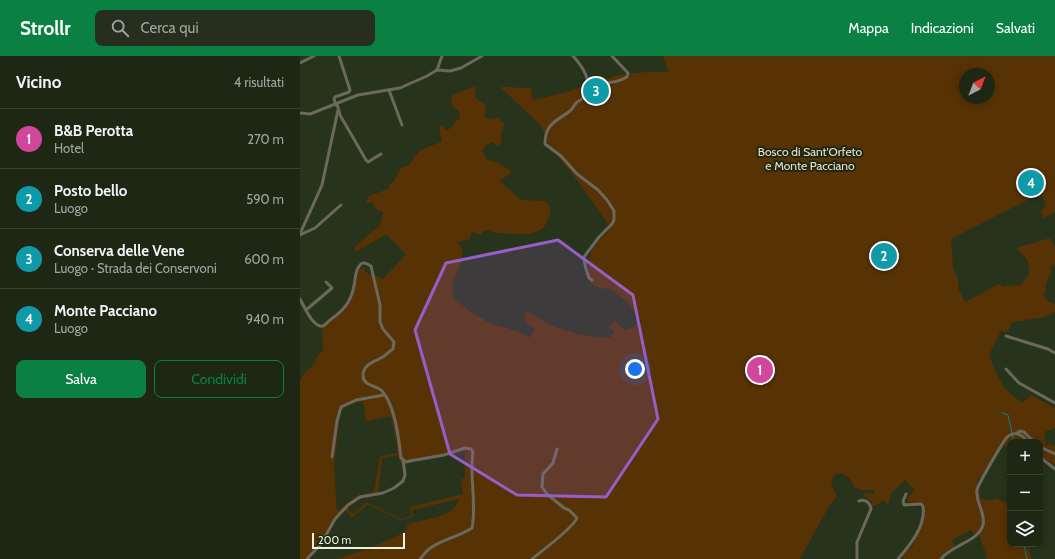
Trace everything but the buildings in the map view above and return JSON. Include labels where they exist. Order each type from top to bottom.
[{"type":"street","points":[[300,63],[314,56]]},
{"type":"street","points":[[339,56],[350,90],[349,92],[335,97],[334,99],[338,110],[366,160],[368,162],[382,154]]},
{"type":"street","points":[[437,70],[442,56]]},
{"type":"street","points":[[300,112],[310,114],[358,95],[389,90],[411,84],[437,70],[450,71],[461,68],[482,56]]},
{"type":"street","points":[[573,56],[586,73],[588,82],[587,92],[571,110],[554,121],[548,129],[545,144],[547,147],[560,155],[577,174],[598,190],[614,211],[614,220],[612,224],[598,237],[584,257],[588,276],[592,280]]},
{"type":"street","points":[[588,82],[610,83],[620,81],[627,77],[628,73],[612,56]]},
{"type":"street","points":[[389,90],[402,125]]},
{"type":"street","points":[[300,234],[322,185],[338,110]]},
{"type":"street","points":[[300,234],[315,228],[341,205]]},
{"type":"street","points":[[300,299],[314,322],[318,326],[323,326],[344,310],[351,297],[355,285],[355,274],[359,266],[362,263],[366,263],[371,266],[380,305],[380,322],[383,329],[394,342],[393,349],[384,356],[370,363],[365,368],[363,374],[364,379],[368,384],[381,390],[396,423],[405,475],[403,481],[394,488],[383,493],[360,497],[348,505],[335,519],[321,544],[306,559]]},
{"type":"street","points":[[306,310],[332,288],[326,282]]},
{"type":"street","points":[[1006,336],[1048,349],[1055,353]]},
{"type":"street","points":[[1006,369],[1019,383],[1055,403]]},
{"type":"street","points":[[332,457],[337,421],[341,407],[365,397],[384,395]]},
{"type":"street","points":[[941,559],[954,547],[969,540],[978,533],[983,525],[983,514],[977,502],[977,489],[1008,436],[1016,434],[1020,431],[1024,432],[1031,439]]},
{"type":"street","points":[[1016,434],[1019,434],[1025,439]]},
{"type":"street","points":[[403,460],[410,461],[444,455],[465,448],[473,452],[472,470],[475,517],[472,528],[466,533],[429,549],[420,559]]},
{"type":"street","points":[[1043,448],[1055,454]]},
{"type":"street","points":[[532,559],[566,531],[577,518],[569,510],[564,508],[547,494],[542,487],[543,474],[553,463],[557,449]]},
{"type":"street","points":[[1043,459],[1055,468]]},
{"type":"street","points":[[898,559],[915,537],[922,521],[924,510],[921,504],[904,505],[902,501],[906,494]]},
{"type":"street","points":[[857,559],[856,542],[871,509],[868,503],[864,500],[859,501]]},
{"type":"highlighted area","points":[[558,240],[633,295],[658,419],[606,497],[517,495],[450,454],[415,330],[446,263]]},
{"type":"green space","name":"Bosco di Sant'Orfeto e Monte Pacciano","points":[[663,56],[1055,56],[1055,212],[1044,218],[1040,212],[1046,206],[1041,193],[951,239],[953,269],[958,279],[958,288],[965,302],[1001,283],[1001,286],[1021,285],[1029,274],[1028,260],[1016,248],[1050,238],[1055,247],[1055,265],[1050,268],[1052,271],[1045,288],[1045,294],[1043,295],[1048,301],[1055,304],[1055,312],[1045,317],[1012,322],[1008,332],[1001,331],[989,355],[998,377],[1006,390],[1022,403],[1031,395],[1055,408],[1055,428],[1044,432],[1046,446],[1049,443],[1055,446],[1055,465],[1043,457],[1043,439],[1007,439],[1007,447],[1001,443],[991,463],[977,481],[981,499],[997,499],[1007,503],[1007,547],[1029,547],[1031,559],[985,559],[987,557],[978,531],[974,534],[971,530],[952,540],[954,546],[944,553],[940,559],[905,559],[901,556],[912,547],[919,532],[925,504],[908,502],[907,498],[915,490],[905,480],[892,492],[888,504],[883,501],[872,507],[872,501],[863,496],[864,493],[875,494],[874,490],[861,490],[854,487],[851,480],[847,476],[844,474],[838,474],[834,475],[831,484],[837,496],[829,506],[800,559],[338,559],[377,545],[403,533],[406,531],[407,526],[411,523],[440,516],[452,510],[459,499],[412,510],[413,517],[401,520],[368,504],[352,517],[345,510],[335,520],[326,539],[308,559],[300,559],[300,381],[323,350],[323,326],[339,314],[347,305],[353,280],[359,270],[364,267],[365,272],[383,279],[406,254],[386,234],[356,252],[354,248],[380,225],[383,212],[375,209],[373,202],[365,203],[369,196],[388,189],[401,168],[408,165],[420,151],[442,141],[439,128],[442,124],[446,131],[452,127],[456,120],[460,119],[459,111],[452,106],[451,96],[476,86],[475,98],[486,105],[485,117],[491,119],[498,117],[504,124],[501,136],[502,142],[498,146],[492,142],[486,145],[482,151],[487,160],[497,162],[512,172],[500,181],[521,200],[546,201],[551,211],[547,222],[543,228],[538,231],[514,234],[484,230],[481,235],[472,232],[469,240],[458,242],[463,251],[459,268],[453,280],[453,297],[468,310],[491,324],[522,333],[529,338],[535,329],[525,322],[525,313],[530,312],[558,328],[588,336],[610,338],[614,332],[609,326],[615,321],[625,330],[642,322],[627,302],[611,289],[599,288],[590,283],[590,257],[598,241],[611,228],[577,180],[549,145],[541,125],[500,87],[531,88],[533,100],[563,93],[618,75],[647,72],[669,72]],"holes":[[[363,401],[366,421],[391,416],[398,453],[380,456],[374,492],[357,496],[337,511],[334,466],[340,413],[346,406]],[[465,451],[465,476],[464,479],[461,479],[463,494],[410,507],[411,516],[401,519],[367,502],[353,514],[347,508],[360,499],[378,495],[382,458],[398,455],[400,463]]]},
{"type":"waterway","points":[[1002,413],[1008,415],[1012,433]]},
{"type":"waterway","points":[[1025,547],[1027,559]]},
{"type":"place","name":"Conserva delle Vene","points":[[596,91]]},
{"type":"place","name":"Monte Pacciano","points":[[1031,183]]},
{"type":"place","name":"Posto bello","points":[[884,256]]},
{"type":"place","name":"B&B Perotta","points":[[760,370]]}]
